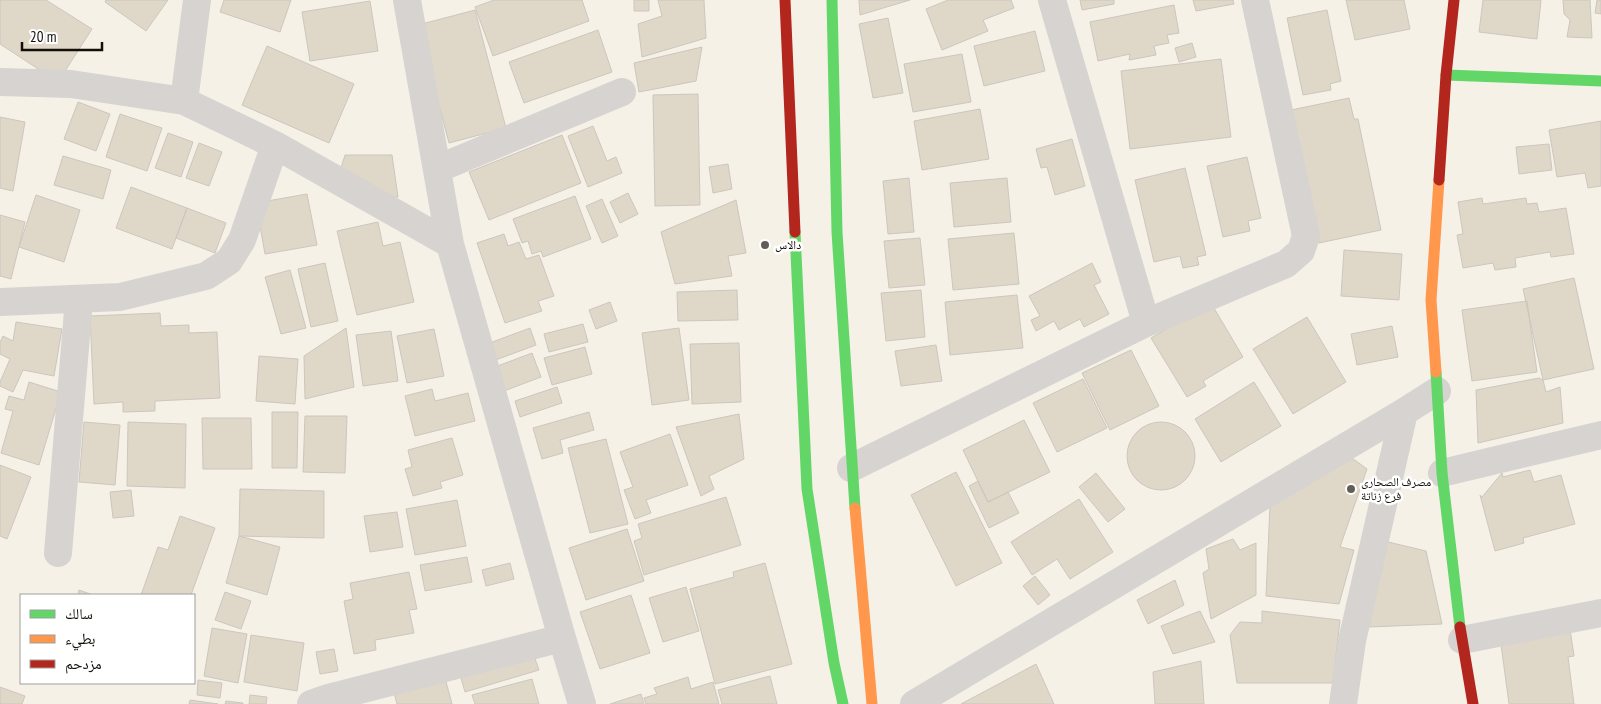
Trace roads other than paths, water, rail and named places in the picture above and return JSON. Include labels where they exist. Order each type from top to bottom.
[{"type":"main road","points":[[785,0],[799,233],[807,488],[834,663],[843,704]]},
{"type":"main road","points":[[832,0],[833,232],[872,704]]},
{"type":"main road","points":[[1454,0],[1446,75],[1431,300],[1442,473],[1462,640],[1472,704]]},
{"type":"main road","points":[[1446,75],[1601,81]]},
{"type":"street","points":[[184,101],[197,0]]},
{"type":"street","points":[[407,0],[450,244],[582,704]]},
{"type":"street","points":[[1052,0],[1146,323]]},
{"type":"street","points":[[851,468],[1146,323],[1286,264],[1302,251],[1306,236],[1255,0]]},
{"type":"street","points":[[0,82],[71,84],[184,101],[275,145],[450,244]]},
{"type":"street","points":[[437,169],[622,92]]},
{"type":"street","points":[[0,302],[120,297],[206,276],[229,261],[242,240],[275,145]]},
{"type":"street","points":[[58,553],[79,299]]},
{"type":"street","points":[[914,704],[1437,391]]},
{"type":"street","points":[[1343,704],[1352,641],[1404,412]]},
{"type":"street","points":[[1442,473],[1601,435]]},
{"type":"street","points":[[1462,640],[1601,613]]},
{"type":"street","points":[[311,704],[337,695],[562,638]]},
{"type":"place","name":"دالاس","points":[[765,245]]},
{"type":"place","name":"مصرف الصحارى فرع زناتة","points":[[1351,489]]}]
